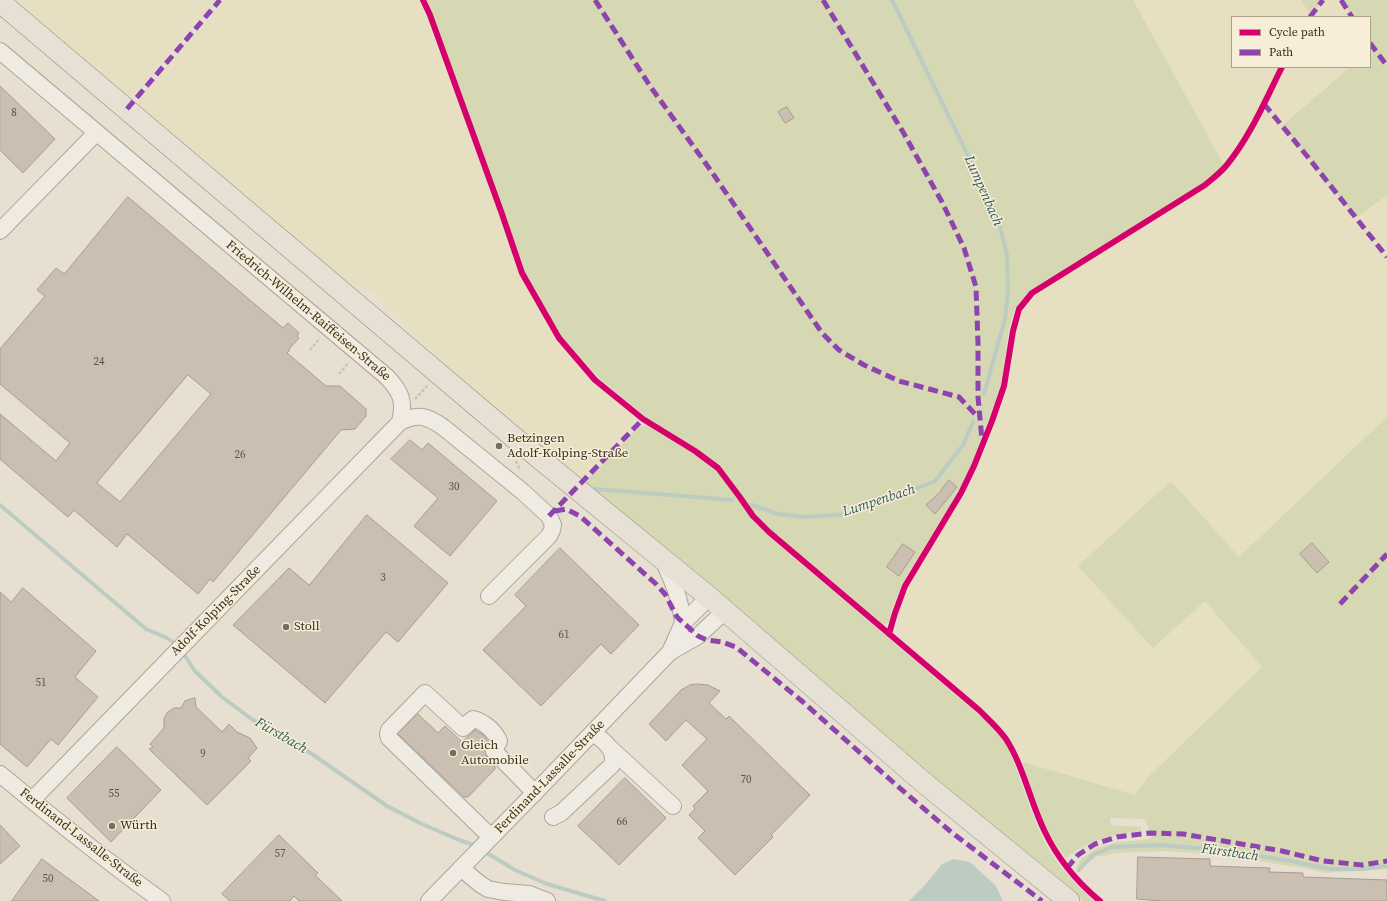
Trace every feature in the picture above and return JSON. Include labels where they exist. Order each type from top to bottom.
[{"type":"main road","points":[[0,2],[511,435],[663,561],[709,597],[924,782],[1068,901]]},
{"type":"street","name":"Friedrich-Wilhelm-Raiffeisen-Straße","points":[[0,51],[387,377],[396,387],[401,397],[401,416]]},
{"type":"street","points":[[0,231],[96,132]]},
{"type":"street","points":[[401,416],[420,416],[432,419],[449,431],[523,492],[552,520],[553,525],[549,536],[489,596]]},
{"type":"street","name":"Adolf-Kolping-Straße","points":[[32,800],[401,416]]},
{"type":"street","points":[[663,561],[675,586],[681,604],[683,623]]},
{"type":"street","name":"Ferdinand-Lassalle-Straße","points":[[670,652],[683,623],[709,597]]},
{"type":"street","name":"Ferdinand-Lassalle-Straße","points":[[429,901],[670,652],[698,636],[725,611]]},
{"type":"street","points":[[490,838],[390,738],[388,734],[389,730],[426,694],[463,728],[473,719],[480,720],[497,735],[499,740],[494,751],[535,793]]},
{"type":"street","points":[[593,732],[673,806]]},
{"type":"street","points":[[553,817],[560,813],[612,765],[614,756],[610,748]]},
{"type":"street","name":"Ferdinand-Lassalle-Straße","points":[[0,774],[119,870],[162,901]]},
{"type":"street","points":[[465,864],[480,884],[488,889],[529,894],[547,901]]},
{"type":"path","points":[[401,416],[432,381]]},
{"type":"shaded area","points":[[7,0],[216,0],[133,95],[127,97]]},
{"type":"shaded area","points":[[224,0],[419,0],[499,214],[519,273],[557,340],[593,382],[633,414],[633,423],[584,477],[578,479],[448,372],[446,366],[398,317],[382,303],[383,300],[371,291],[343,281],[137,109],[139,99]]},
{"type":"shaded area","points":[[1133,0],[1301,0],[1311,16],[1231,16],[1231,68],[1349,68],[1282,126],[1356,218],[1387,195],[1387,417],[1239,557],[1171,481],[1153,648],[1205,601],[1262,667],[1149,776],[1135,795],[1023,762],[1009,737],[991,716],[904,642],[898,631],[898,614],[907,588],[964,494],[977,468],[996,422],[1007,386],[1012,360],[1009,355],[1019,309],[1032,293],[1205,185],[1225,167]]},
{"type":"shaded area","points":[[1323,0],[1341,0],[1351,16],[1311,16]]},
{"type":"shaded area","points":[[954,859],[970,862],[996,886],[1003,901],[909,901],[925,885],[942,864]]},
{"type":"green space","points":[[427,0],[1133,0],[1225,167],[1205,185],[1032,293],[1019,309],[1015,308],[1009,328],[1001,385],[972,465],[959,490],[902,584],[891,611],[890,622],[885,624],[879,621],[771,530],[756,515],[721,466],[645,416],[598,377],[562,336],[525,272]]},
{"type":"green space","points":[[1301,0],[1323,0],[1311,16]]},
{"type":"green space","points":[[1341,0],[1387,0],[1387,195],[1356,218],[1282,126],[1349,68],[1371,68],[1371,49],[1373,47],[1371,44],[1371,16],[1351,16]]},
{"type":"green space","points":[[1387,417],[1387,869],[1324,873],[1303,868],[1219,855],[1165,851],[1115,853],[1096,857],[1075,872],[1080,860],[1097,848],[1117,842],[1151,839],[1145,819],[1110,818],[1111,825],[1141,827],[1141,831],[1101,839],[1084,846],[1066,858],[1051,836],[1039,812],[1023,762],[1135,795],[1149,776],[1262,667],[1205,601],[1153,648],[1078,566],[1171,481],[1239,557]]},
{"type":"green space","points":[[647,425],[702,459],[716,470],[751,517],[767,535],[985,720],[1004,741],[1010,752],[1041,835],[1051,854],[1071,879],[1094,901],[1083,901],[1055,879],[1014,842],[990,825],[722,596],[587,485],[587,480],[639,427]]},
{"type":"building","points":[[0,86],[55,139],[23,173],[0,150]]},
{"type":"building","points":[[787,107],[794,118],[785,123],[778,112]]},
{"type":"building","points":[[128,197],[283,328],[288,323],[299,333],[297,336],[299,338],[287,353],[326,386],[340,386],[366,409],[366,416],[355,429],[341,430],[213,582],[210,579],[198,594],[127,534],[117,547],[74,510],[68,517],[0,459],[0,414],[56,461],[70,443],[0,384],[0,349],[45,296],[37,290],[56,268],[64,274]],"holes":[[[188,375],[211,394],[120,502],[97,483]]]},
{"type":"building","points":[[410,440],[422,450],[428,443],[497,501],[450,556],[414,526],[438,498],[391,459]]},
{"type":"building","points":[[949,480],[957,487],[935,514],[926,505],[939,493]]},
{"type":"building","points":[[367,515],[448,583],[398,642],[386,632],[325,703],[233,625],[289,568],[309,585]]},
{"type":"building","points":[[1312,543],[1329,562],[1317,573],[1300,554]]},
{"type":"building","points":[[903,544],[915,552],[899,576],[887,567]]},
{"type":"building","points":[[560,548],[639,625],[611,654],[601,644],[541,706],[483,650],[526,606],[515,595]]},
{"type":"building","points":[[23,588],[96,651],[75,677],[98,697],[58,745],[51,739],[27,767],[0,744],[0,592],[11,602]]},
{"type":"building","points":[[690,685],[708,685],[720,691],[709,703],[726,719],[729,716],[810,795],[771,835],[773,837],[735,875],[698,838],[705,831],[689,815],[695,809],[693,806],[708,791],[682,765],[707,739],[686,720],[666,741],[649,724],[681,690]]},
{"type":"building","points":[[195,698],[196,707],[222,732],[229,724],[237,732],[250,738],[257,748],[248,758],[251,761],[207,805],[149,749],[153,747],[150,744],[164,728],[164,718],[168,712],[174,708],[181,708],[185,701]]},
{"type":"building","points":[[418,714],[438,733],[445,726],[462,742],[475,730],[482,734],[488,741],[485,752],[487,758],[495,766],[495,769],[468,797],[464,797],[398,734]]},
{"type":"building","points":[[117,747],[161,790],[111,842],[67,798]]},
{"type":"building","points":[[625,778],[666,818],[619,865],[578,826]]},
{"type":"building","points":[[0,825],[20,846],[0,864]]},
{"type":"building","points":[[279,835],[318,873],[315,875],[342,901],[299,901],[294,896],[290,901],[230,901],[222,894]]},
{"type":"building","points":[[1138,857],[1210,859],[1210,866],[1270,868],[1269,872],[1303,873],[1303,877],[1387,880],[1387,901],[1162,901],[1137,899]]},
{"type":"building","points":[[42,859],[99,901],[12,901]]},
{"type":"waterway","name":"Lumpenbach","points":[[892,0],[997,215],[1007,255],[1008,291],[1005,319],[984,394]]},
{"type":"waterway","name":"Lumpenbach","points":[[752,505],[778,514],[806,517],[847,514],[906,493],[935,481],[963,445],[973,422]]},
{"type":"waterway","name":"Lumpenbach","points":[[595,489],[732,500]]},
{"type":"waterway","name":"Fürstbach","points":[[0,505],[146,629],[167,638],[178,646]]},
{"type":"waterway","name":"Fürstbach","points":[[182,651],[194,670],[222,697],[253,720],[312,754],[387,806],[422,824],[476,847]]},
{"type":"waterway","name":"Fürstbach","points":[[1079,870],[1093,855],[1112,847],[1160,845],[1221,850],[1330,869],[1362,869],[1387,866]]},
{"type":"waterway","name":"Fürstbach","points":[[484,851],[515,870],[547,884],[605,901]]},
{"type":"marked path","points":[[127,109],[220,0]]},
{"type":"marked path","points":[[595,0],[650,86],[709,168],[822,333],[839,350],[864,365],[899,381],[959,397],[975,414],[980,416]]},
{"type":"marked path","points":[[823,0],[903,132],[942,202],[964,248],[976,287],[978,397],[982,440]]},
{"type":"marked path","points":[[1311,16],[1323,0]]},
{"type":"marked path","points":[[1341,0],[1351,16]]},
{"type":"marked path","points":[[1371,44],[1387,66]]},
{"type":"marked path","points":[[1264,104],[1387,257]]},
{"type":"marked path","points":[[549,516],[643,419]]},
{"type":"marked path","points":[[555,511],[566,509],[580,516],[656,584],[665,594],[677,617],[698,636],[707,640],[722,642],[736,647],[803,702],[951,832],[1042,901]]},
{"type":"marked path","points":[[1340,604],[1387,554]]},
{"type":"marked path","points":[[1067,868],[1078,855],[1095,844],[1117,837],[1150,833],[1183,834],[1282,851],[1323,861],[1362,865],[1387,861]]},
{"type":"cycle path","points":[[423,0],[430,15],[522,273],[559,338],[595,380],[643,419],[695,451],[718,468],[753,516],[769,532],[979,710],[1000,731],[1018,761],[1035,809],[1050,842],[1069,870],[1100,901]]},
{"type":"cycle path","points":[[889,634],[905,586],[961,493],[974,466],[1004,386],[1013,331],[1019,309],[1032,293],[1205,185],[1219,174],[1235,155],[1250,131],[1282,68]]},
{"type":"place","name":"Betzingen Adolf-Kolping-Straße","points":[[499,446]]},
{"type":"place","name":"Stoll","points":[[286,627]]},
{"type":"place","name":"Gleich Automobile","points":[[453,753]]},
{"type":"place","name":"Würth","points":[[112,826]]}]
